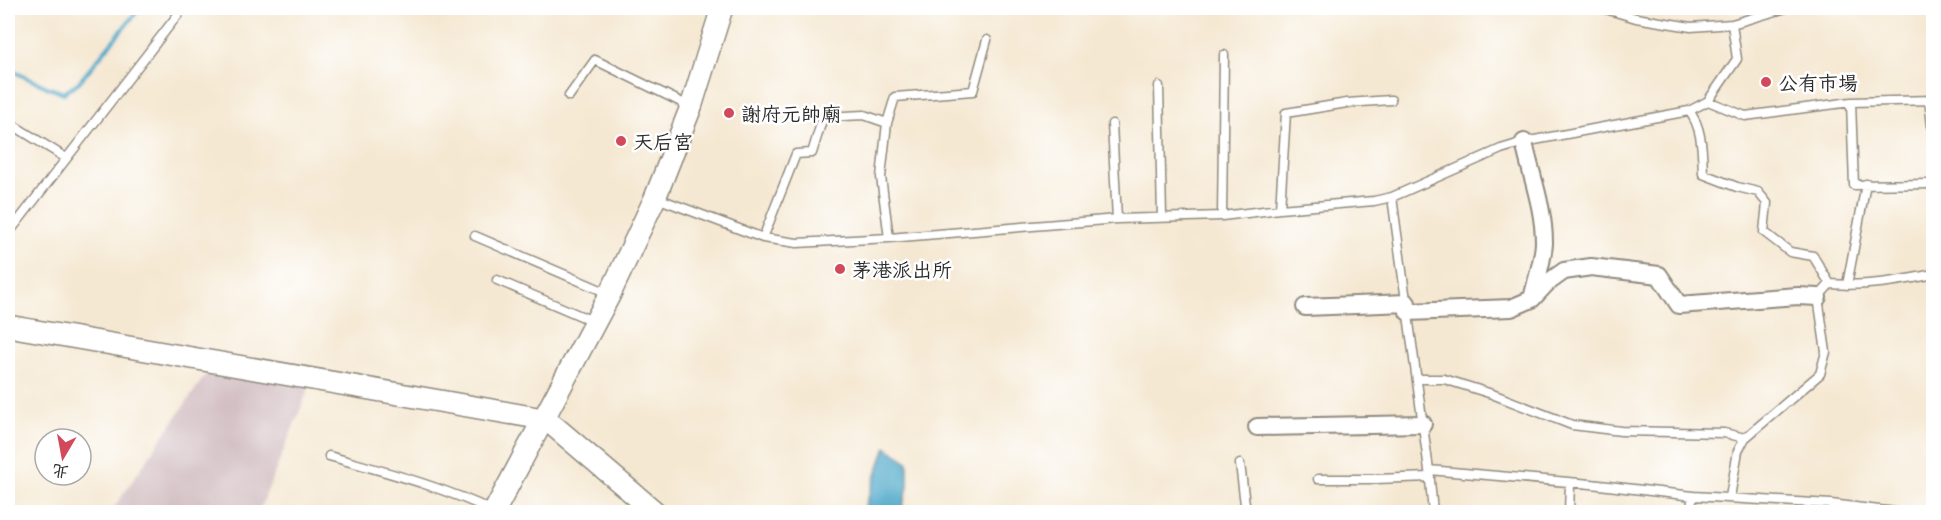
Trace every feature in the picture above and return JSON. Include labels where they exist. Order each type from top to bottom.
[{"type":"street","points":[[494,512],[610,294],[655,198],[691,107],[722,8]]},
{"type":"street","points":[[1524,142],[1529,167],[1541,202],[1544,245],[1532,300]]},
{"type":"street","points":[[1305,307],[1511,308],[1532,300],[1546,284],[1564,271],[1591,267],[1659,275],[1678,305],[1818,297]]},
{"type":"street","points":[[8,326],[543,419],[655,513]]},
{"type":"street","points":[[1257,427],[1423,424]]},
{"type":"lane","points":[[8,234],[183,8]]},
{"type":"lane","points":[[1602,8],[1636,18],[1691,27],[1732,24],[1786,8]]},
{"type":"lane","points":[[655,198],[763,238],[797,243],[889,238],[1117,219],[1222,216],[1374,201],[1392,197],[1501,149],[1524,142],[1689,111],[1708,100],[1737,60],[1732,24]]},
{"type":"lane","points":[[889,238],[881,177],[887,123],[895,97],[973,91],[987,40]]},
{"type":"lane","points":[[1222,216],[1224,55]]},
{"type":"lane","points":[[569,96],[595,60],[691,107]]},
{"type":"lane","points":[[1159,86],[1162,217]]},
{"type":"lane","points":[[1280,209],[1286,113],[1347,103],[1391,100]]},
{"type":"lane","points":[[1708,100],[1745,116],[1851,102],[1931,100],[1934,145]]},
{"type":"lane","points":[[1851,102],[1854,184],[1934,184]]},
{"type":"lane","points":[[1689,111],[1696,119],[1703,174],[1758,192],[1767,202],[1764,232],[1790,252],[1813,256],[1830,284]]},
{"type":"lane","points":[[763,238],[796,154],[812,153],[823,117],[864,115],[887,123]]},
{"type":"lane","points":[[8,122],[66,158]]},
{"type":"lane","points":[[1112,124],[1117,219]]},
{"type":"lane","points":[[1847,285],[1866,184]]},
{"type":"lane","points":[[1392,197],[1430,474],[1433,513]]},
{"type":"lane","points":[[475,236],[610,294]]},
{"type":"lane","points":[[1830,284],[1899,281],[1934,274]]},
{"type":"lane","points":[[497,280],[595,322]]},
{"type":"lane","points":[[1730,497],[1738,451],[1746,438],[1820,375],[1826,352],[1818,297],[1830,284]]},
{"type":"lane","points":[[1417,378],[1444,379],[1492,394],[1572,425],[1621,431],[1724,433],[1746,438]]},
{"type":"lane","points":[[329,456],[435,487],[464,497],[494,512]]},
{"type":"lane","points":[[1240,464],[1246,513]]},
{"type":"lane","points":[[1318,479],[1376,479],[1430,474],[1730,497],[1895,513]]},
{"type":"lane","points":[[1569,513],[1570,484]]},
{"type":"lane","points":[[1690,513],[1694,496]]},
{"type":"shaded area","points":[[208,371],[310,385],[259,512],[111,512]]},
{"type":"water","points":[[886,447],[908,462],[908,487],[901,512],[863,512]]},
{"type":"waterway","points":[[8,69],[64,93],[79,82],[140,8]]},
{"type":"place","name":"公有市場","points":[[1766,82]]},
{"type":"place","name":"謝府元帥廟","points":[[729,113]]},
{"type":"place","name":"天后宮","points":[[621,141]]},
{"type":"place","name":"茅港派出所","points":[[840,269]]}]
